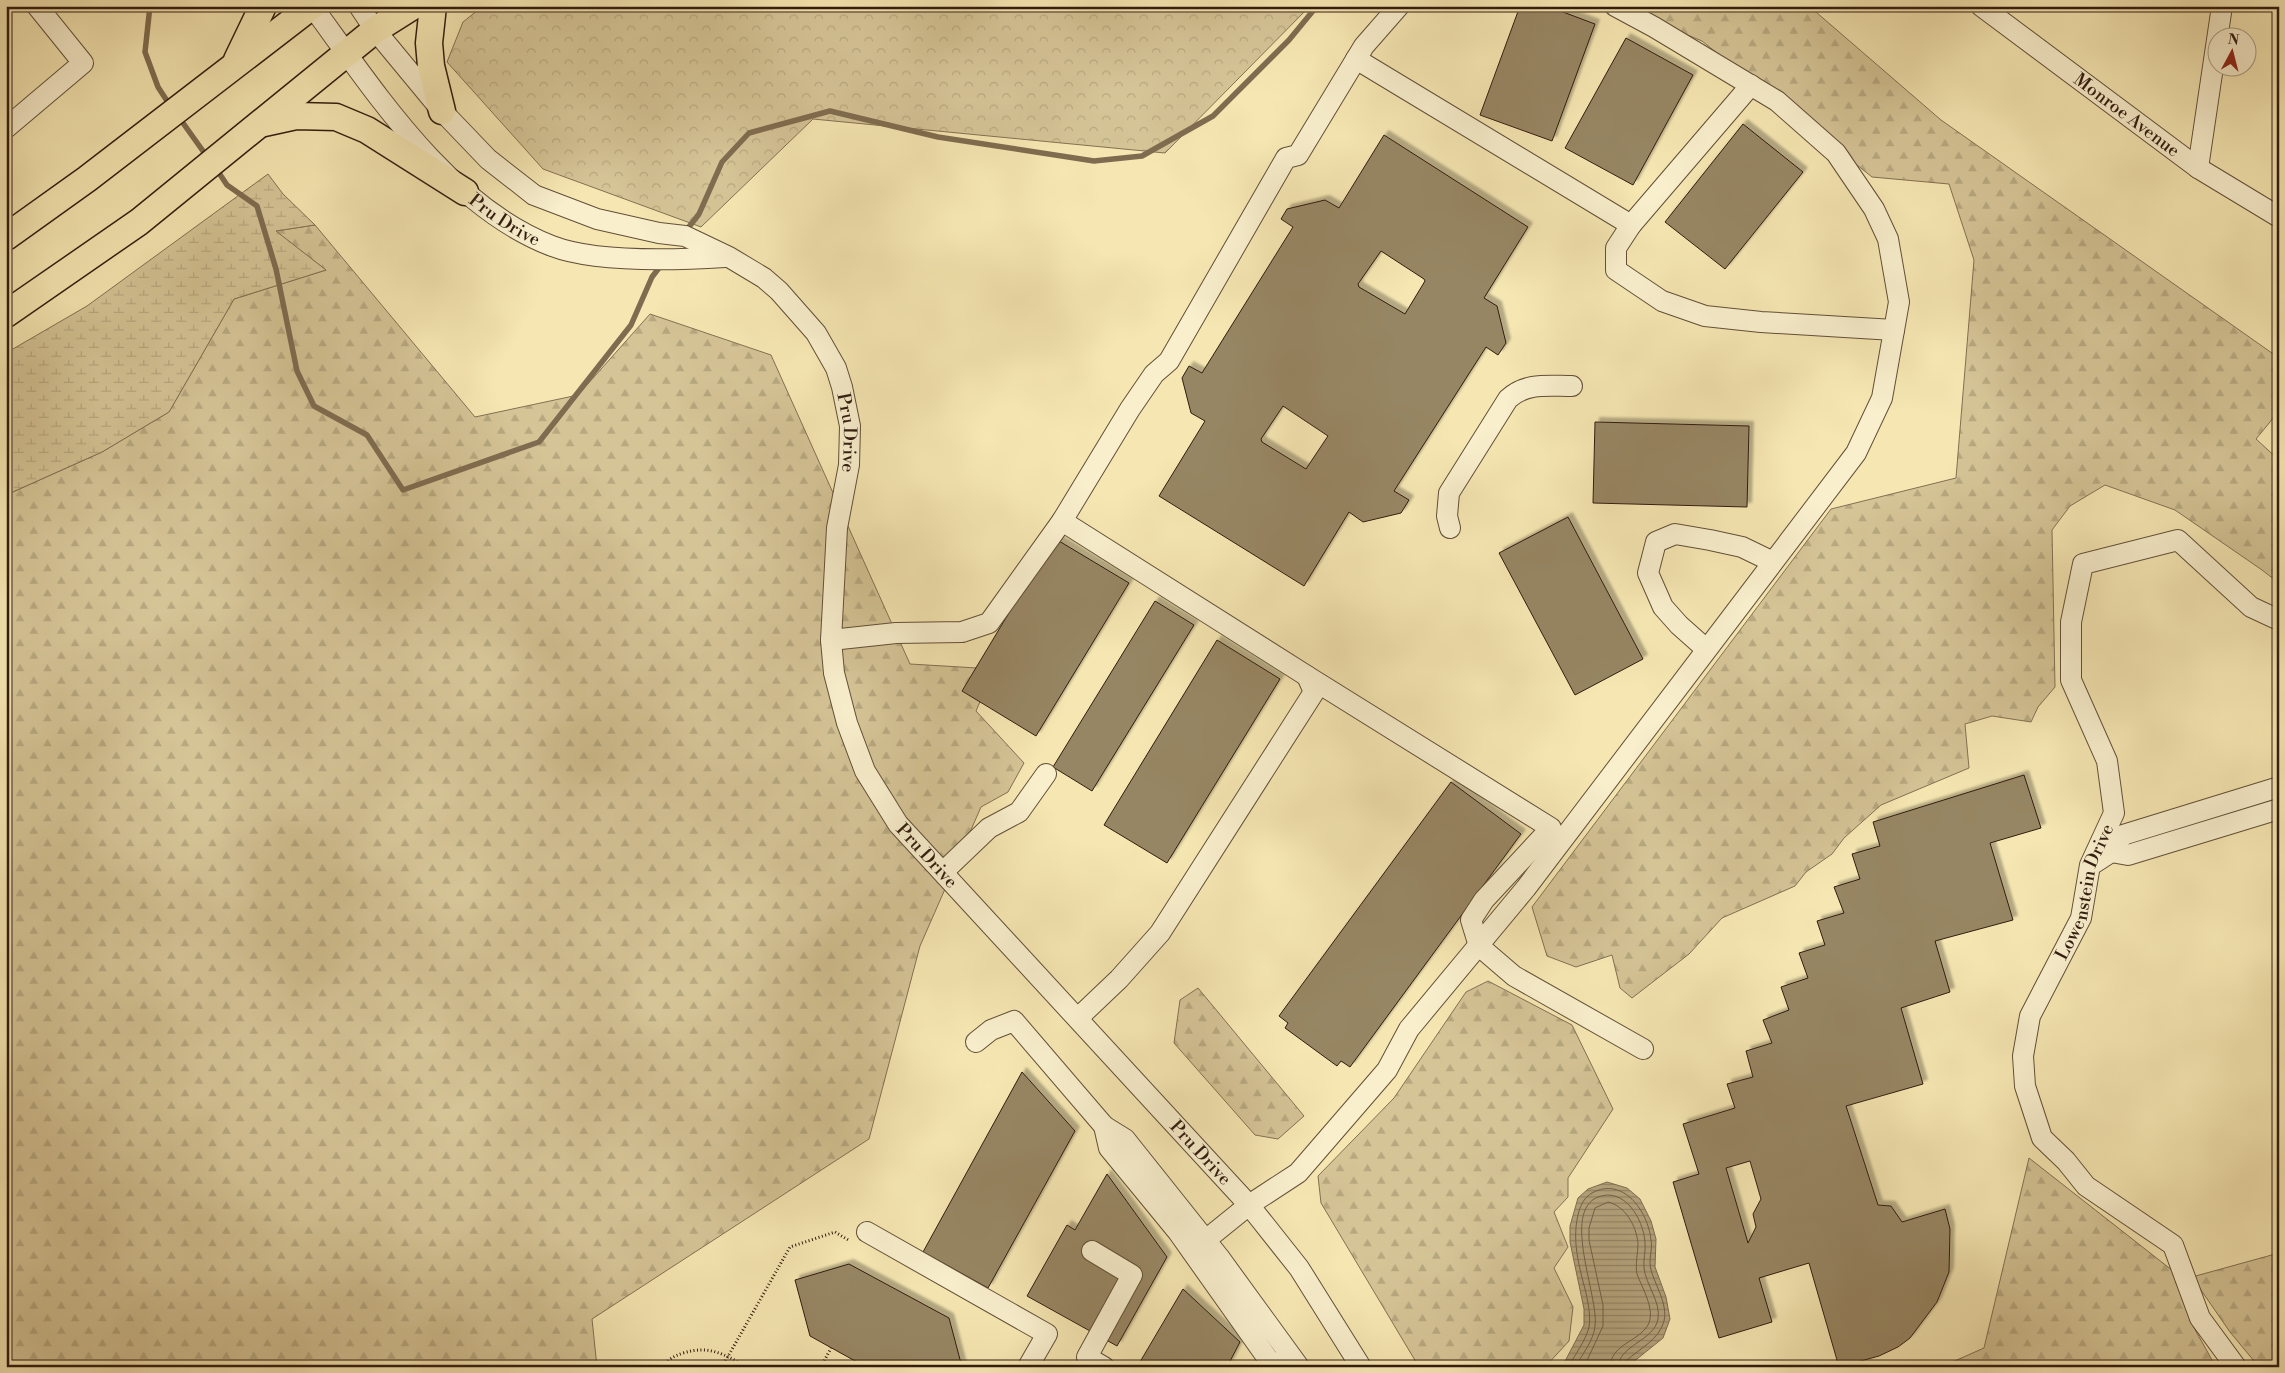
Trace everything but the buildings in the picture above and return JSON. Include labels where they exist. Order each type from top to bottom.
[{"type":"main road","points":[[234,66],[263,6]]},
{"type":"main road","points":[[6,237],[312,6]]},
{"type":"main road","points":[[6,314],[139,222],[375,30],[413,6]]},
{"type":"main road","points":[[433,6],[429,43],[431,66],[442,111]]},
{"type":"main road","points":[[261,123],[296,116],[336,117],[367,130],[465,192]]},
{"type":"street","points":[[6,128],[83,63],[37,6]]},
{"type":"street","name":"Pru Drive","points":[[312,6],[422,150],[465,192],[507,225],[553,246],[587,254],[684,260],[729,257]]},
{"type":"street","name":"Pru Drive","points":[[359,6],[375,30],[442,111],[488,159],[534,196],[598,219],[659,233],[685,236],[729,257],[764,278],[804,318],[827,350],[842,387],[850,426],[849,465],[837,528],[831,640],[834,673],[847,723],[865,771],[898,824],[944,871],[1249,1205],[1299,1268],[1361,1367]]},
{"type":"street","points":[[831,640],[896,633],[962,632],[990,624],[1062,521],[1130,409],[1154,374],[1169,360],[1286,158],[1298,155],[1364,46],[1399,6]]},
{"type":"street","points":[[1199,1246],[1249,1205],[1298,1173],[1387,1070],[1409,1029],[1526,888],[1650,726],[1706,648],[1856,453],[1882,398],[1899,302],[1888,239],[1874,209],[1836,153],[1777,101],[1654,27],[1615,6]]},
{"type":"street","name":"Monroe Avenue","points":[[1981,6],[2198,168],[2279,217]]},
{"type":"street","points":[[2198,168],[2222,6]]},
{"type":"street","points":[[1356,59],[1631,224]]},
{"type":"street","points":[[1751,86],[1631,224],[1616,248],[1616,270],[1662,300],[1705,316],[1761,322],[1894,330]]},
{"type":"street","points":[[1450,528],[1447,516],[1449,493],[1508,399],[1516,392],[1528,386],[1572,386]]},
{"type":"street","points":[[1062,521],[1551,828],[1484,900],[1471,920],[1479,946],[1514,976],[1643,1049]]},
{"type":"street","points":[[1706,648],[1679,625],[1663,607],[1648,573],[1656,542],[1675,534],[1701,538],[1742,547],[1773,562]]},
{"type":"street","name":"Lowenstein Drive","points":[[2236,1367],[2200,1318],[2173,1245],[2086,1186],[2066,1161],[2042,1138],[2025,1086],[2023,1056],[2030,1016],[2081,918],[2090,865],[2114,813],[2107,761],[2071,680],[2071,622],[2083,564],[2178,540],[2251,607],[2279,620]]},
{"type":"street","points":[[1078,1018],[1119,979],[1160,933],[1314,692],[1307,676]]},
{"type":"street","points":[[944,871],[990,828],[1018,812],[1046,774]]},
{"type":"street","name":"Lowenstein Drive","points":[[2279,787],[2123,834],[2111,852],[2128,855],[2279,809]]},
{"type":"street","points":[[2090,865],[2111,852]]},
{"type":"street","points":[[976,1042],[991,1030],[1014,1021],[1104,1126],[1124,1139],[1199,1246],[1268,1359],[1278,1367]]},
{"type":"street","points":[[859,1237],[1047,1334],[1028,1367]]},
{"type":"street","points":[[1199,1246],[1300,1367]]},
{"type":"street","points":[[1091,1364],[1132,1275],[1092,1251]]},
{"type":"path","points":[[722,1367],[790,1247],[834,1232],[859,1237]]},
{"type":"path","points":[[821,1367],[831,1348]]},
{"type":"path","points":[[664,1367],[668,1360],[698,1349],[715,1351],[747,1367]]},
{"type":"green space","points":[[483,6],[1310,6],[1165,153],[813,119],[701,227],[543,169],[447,62],[463,22]]},
{"type":"green space","points":[[1618,6],[1809,6],[1941,120],[2279,358],[2279,411],[2256,439],[2279,460],[2279,583],[2175,510],[2105,485],[2070,506],[2052,530],[2055,687],[2038,707],[2031,722],[1992,716],[1965,724],[1969,768],[1881,805],[1844,838],[1832,854],[1806,872],[1795,886],[1722,918],[1689,954],[1632,998],[1620,988],[1612,955],[1576,967],[1547,956],[1532,907],[1831,509],[1956,478],[1974,260],[1949,184],[1872,177],[1702,41]]},
{"type":"green space","points":[[268,174],[283,194],[315,225],[276,231],[326,270],[234,299],[169,412],[102,452],[6,495],[6,353],[87,306]]},
{"type":"green space","points":[[315,225],[475,417],[578,395],[650,314],[771,355],[910,664],[994,669],[976,711],[1024,763],[1008,792],[981,807],[920,946],[869,1139],[592,1319],[597,1367],[6,1367],[6,495],[102,452],[169,412],[234,299],[326,270],[275,231]]},
{"type":"green space","points":[[1488,981],[1572,1025],[1613,1109],[1568,1178],[1568,1197],[1554,1212],[1568,1247],[1554,1268],[1573,1307],[1569,1341],[1545,1367],[1419,1367],[1321,1203],[1318,1176],[1394,1098],[1466,992]]},
{"type":"green space","points":[[1198,988],[1304,1116],[1278,1139],[1255,1135],[1174,1043],[1180,1000]]},
{"type":"green space","points":[[2029,1158],[2182,1278],[2193,1326],[2216,1367],[1941,1367],[1984,1348]]},
{"type":"green space","points":[[2279,1253],[2279,1367],[2259,1367],[2230,1332],[2192,1277]]},
{"type":"water","points":[[1607,1182],[1627,1188],[1640,1199],[1651,1221],[1656,1239],[1655,1267],[1666,1297],[1670,1319],[1663,1338],[1627,1367],[1562,1367],[1584,1325],[1584,1309],[1570,1242],[1570,1226],[1578,1198],[1588,1189]]},
{"type":"waterway","points":[[150,6],[145,52],[158,87],[171,107]]},
{"type":"waterway","points":[[685,232],[699,214],[722,162],[749,133],[830,111],[938,137],[1094,161],[1142,156],[1213,116],[1289,40],[1317,6]]},
{"type":"waterway","points":[[178,116],[208,158]]},
{"type":"waterway","points":[[215,167],[227,185],[257,206],[276,269],[297,371],[314,406],[367,435],[403,490],[539,442],[631,325],[652,277],[662,264]]}]
